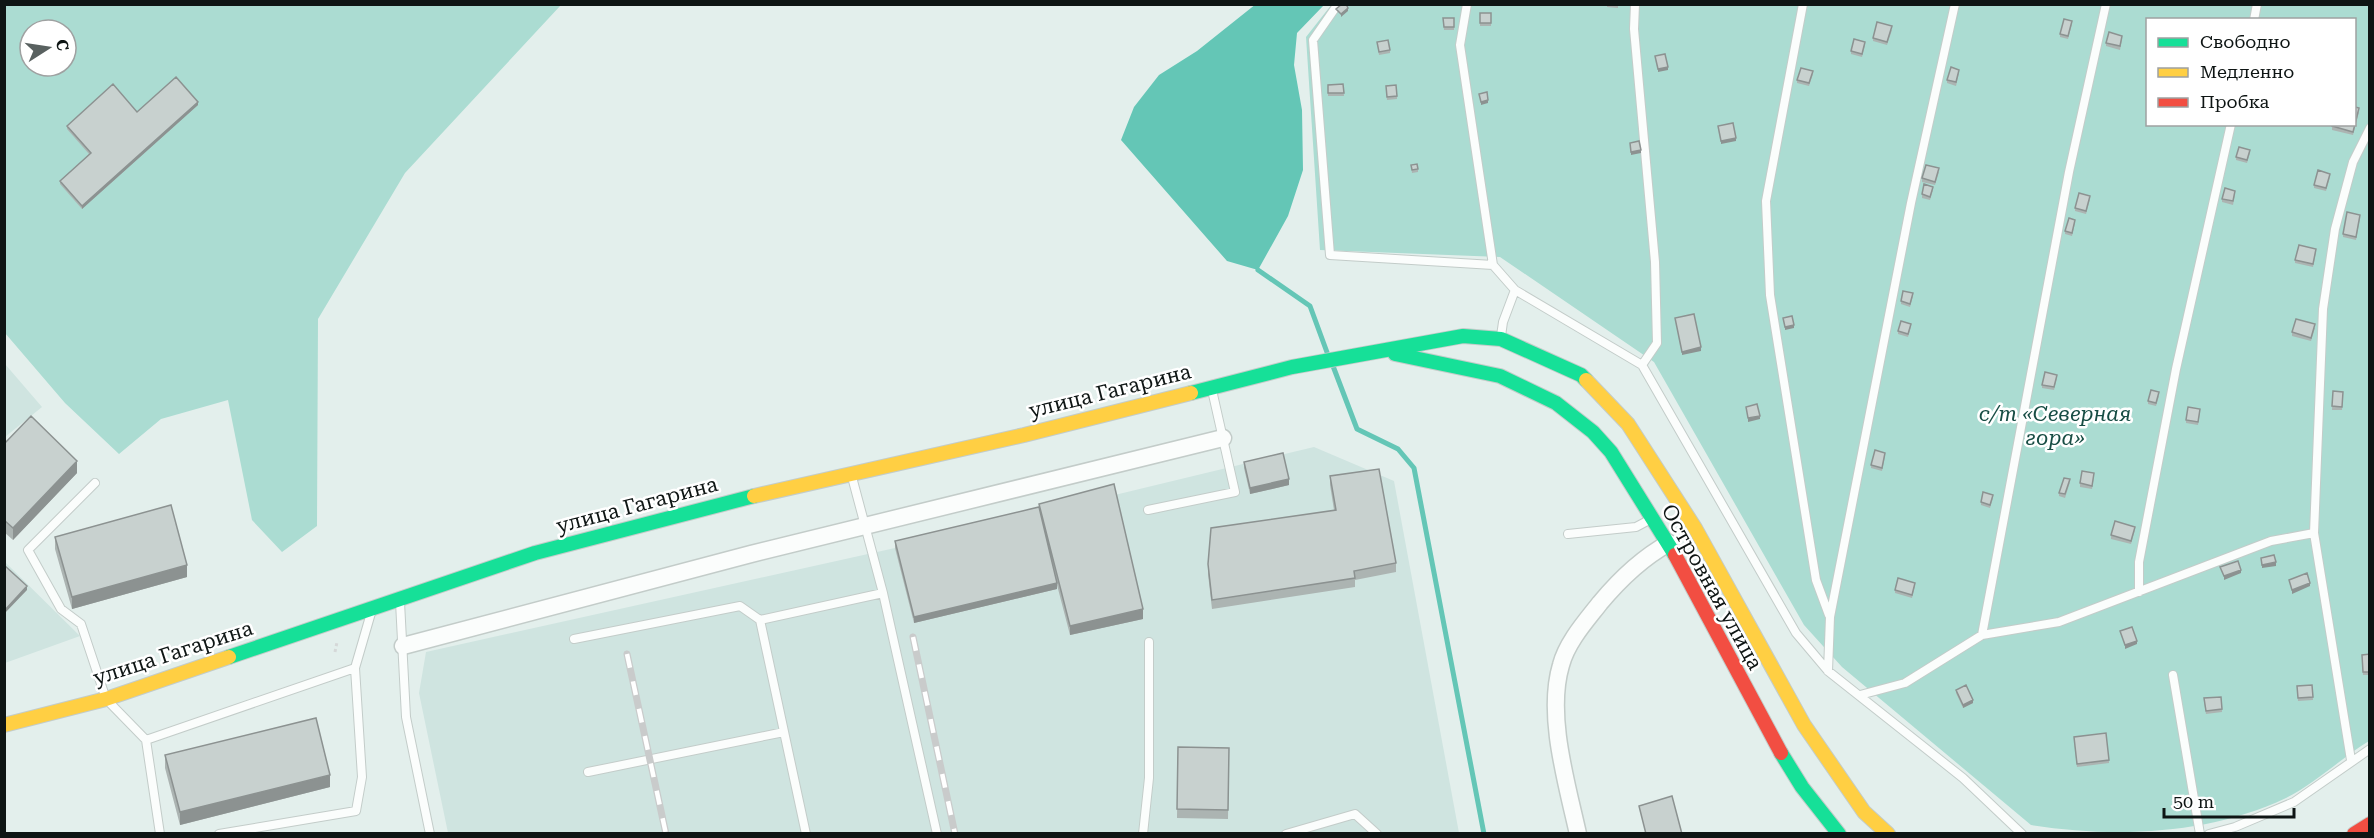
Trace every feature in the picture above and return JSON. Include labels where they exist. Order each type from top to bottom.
[{"type":"main road","name":"Островная улица","points":[[1383,352],[1463,336],[1500,339],[1581,375],[1628,424],[1695,528],[1804,725],[1864,812],[1888,834]]},
{"type":"main road","name":"Островная улица","points":[[1383,352],[1500,376],[1556,403],[1593,432],[1611,452],[1669,543],[1775,743],[1802,787],[1839,834]]},
{"type":"main road","name":"улица Гагарина","points":[[4,725],[106,699],[535,553],[761,494],[1024,435],[1293,367],[1383,352]]},
{"type":"main road","points":[[2354,834],[2370,824]]},
{"type":"street","points":[[403,646],[865,526],[1223,438]]},
{"type":"street","points":[[1578,834],[1562,760],[1556,700],[1561,664],[1581,627],[1615,585],[1653,552],[1669,543]]},
{"type":"lane","points":[[1338,4],[1313,40],[1330,255],[1493,265]]},
{"type":"lane","points":[[1467,4],[1460,45],[1493,265],[1515,290],[1642,365],[1796,633],[1828,671],[1860,694],[1963,778],[2022,834]]},
{"type":"lane","points":[[1635,4],[1634,29],[1655,262],[1657,343],[1642,365]]},
{"type":"lane","points":[[1803,4],[1766,201],[1770,295],[1815,580],[1830,617]]},
{"type":"lane","points":[[1828,671],[1830,617],[1911,202],[1955,4]]},
{"type":"lane","points":[[1982,635],[2069,172],[2106,4]]},
{"type":"lane","points":[[2139,592],[2139,562],[2174,380],[2231,126]]},
{"type":"lane","points":[[2351,760],[2314,533],[2323,309],[2336,229],[2350,173],[2370,128]]},
{"type":"lane","points":[[1500,339],[1503,322],[1515,290]]},
{"type":"lane","points":[[1148,510],[1235,492],[1212,387]]},
{"type":"lane","points":[[851,474],[882,593],[937,834]]},
{"type":"lane","points":[[95,483],[28,550],[61,609],[81,624],[106,699],[146,740],[160,834]]},
{"type":"lane","points":[[1568,534],[1636,527],[1652,519]]},
{"type":"lane","points":[[1860,694],[1905,683],[1982,635],[2059,621],[2271,541],[2314,533]]},
{"type":"lane","points":[[760,620],[882,593]]},
{"type":"lane","points":[[400,599],[406,717],[430,834]]},
{"type":"lane","points":[[574,639],[740,606],[760,620],[806,834]]},
{"type":"lane","points":[[219,834],[356,811],[362,777],[355,668],[373,608]]},
{"type":"lane","points":[[1143,834],[1149,778],[1149,642]]},
{"type":"lane","points":[[146,740],[355,668]]},
{"type":"lane","points":[[2173,675],[2200,834]]},
{"type":"lane","points":[[588,772],[784,732]]},
{"type":"lane","points":[[2209,834],[2235,827],[2294,802],[2351,760],[2370,749]]},
{"type":"lane","points":[[1286,834],[1355,814],[1377,834]]},
{"type":"shaded area","points":[[1256,4],[1324,5],[1297,33],[1294,65],[1302,110],[1303,170],[1288,216],[1258,270],[1227,261],[1121,140],[1134,107],[1159,75],[1197,51]]},
{"type":"shaded area","points":[[5,364],[42,407],[4,437]]},
{"type":"shaded area","points":[[1314,447],[1394,481],[1459,833],[448,833],[419,693],[426,652],[895,548]]},
{"type":"shaded area","points":[[5,562],[80,636],[5,663]]},
{"type":"green space","name":"с/т «Северная гора»","points":[[1332,4],[2369,5],[2369,741],[2286,798],[2225,820],[2161,830],[2128,832],[2031,825],[1842,667],[1804,625],[1654,362],[1500,257],[1320,250],[1306,37]]},
{"type":"green space","points":[[4,5],[561,5],[405,173],[318,319],[317,526],[282,552],[252,520],[228,400],[161,419],[119,454],[65,403],[5,333]]},
{"type":"building","points":[[1346,4],[1348,8],[1341,14],[1336,9]]},
{"type":"building","points":[[1480,13],[1491,13],[1491,23],[1480,23]]},
{"type":"building","points":[[1443,18],[1454,18],[1454,27],[1444,27]]},
{"type":"building","points":[[2064,19],[2072,21],[2068,36],[2060,34]]},
{"type":"building","points":[[1877,22],[1892,26],[1887,42],[1873,38]]},
{"type":"building","points":[[2109,32],[2122,36],[2120,46],[2106,43]]},
{"type":"building","points":[[1854,39],[1865,42],[1862,54],[1851,51]]},
{"type":"building","points":[[1388,40],[1390,50],[1379,52],[1377,42]]},
{"type":"building","points":[[1665,54],[1668,67],[1658,69],[1655,56]]},
{"type":"building","points":[[1951,67],[1959,70],[1956,82],[1947,80]]},
{"type":"building","points":[[1801,68],[1813,71],[1809,83],[1797,80]]},
{"type":"building","points":[[176,77],[198,102],[82,206],[60,181],[91,153],[67,126],[113,84],[137,112]]},
{"type":"building","points":[[1343,84],[1344,93],[1328,93],[1328,85]]},
{"type":"building","points":[[1396,85],[1397,96],[1387,97],[1386,86]]},
{"type":"building","points":[[1487,92],[1488,100],[1481,102],[1479,94]]},
{"type":"building","points":[[1733,123],[1736,138],[1721,141],[1718,126]]},
{"type":"building","points":[[2332,126],[2354,126],[2353,132]]},
{"type":"building","points":[[1639,141],[1641,150],[1631,152],[1630,143]]},
{"type":"building","points":[[2239,147],[2250,150],[2247,160],[2236,157]]},
{"type":"building","points":[[1417,164],[1418,169],[1412,170],[1411,165]]},
{"type":"building","points":[[1926,165],[1939,168],[1935,182],[1922,178]]},
{"type":"building","points":[[2318,170],[2330,174],[2326,188],[2314,185]]},
{"type":"building","points":[[1924,184],[1933,187],[1930,197],[1922,194]]},
{"type":"building","points":[[2225,188],[2235,191],[2233,201],[2222,199]]},
{"type":"building","points":[[2079,193],[2090,196],[2086,211],[2075,208]]},
{"type":"building","points":[[2347,212],[2360,215],[2356,237],[2343,234]]},
{"type":"building","points":[[2069,218],[2075,220],[2072,233],[2065,231]]},
{"type":"building","points":[[2299,245],[2316,249],[2313,264],[2295,260]]},
{"type":"building","points":[[1903,291],[1913,293],[1910,304],[1901,301]]},
{"type":"building","points":[[1694,314],[1701,347],[1682,352],[1675,318]]},
{"type":"building","points":[[1792,316],[1794,325],[1785,327],[1783,318]]},
{"type":"building","points":[[2296,319],[2315,324],[2311,338],[2292,332]]},
{"type":"building","points":[[1901,321],[1911,324],[1908,334],[1898,331]]},
{"type":"building","points":[[2045,372],[2057,375],[2054,387],[2042,385]]},
{"type":"building","points":[[2151,390],[2159,392],[2156,403],[2148,401]]},
{"type":"building","points":[[2333,391],[2343,392],[2342,407],[2332,406]]},
{"type":"building","points":[[1757,404],[1760,416],[1748,418],[1746,407]]},
{"type":"building","points":[[2188,407],[2200,409],[2198,422],[2186,420]]},
{"type":"building","points":[[31,416],[77,461],[13,528],[4,520],[4,444]]},
{"type":"building","points":[[1875,450],[1885,453],[1882,468],[1871,465]]},
{"type":"building","points":[[1283,453],[1289,479],[1250,488],[1244,462]]},
{"type":"building","points":[[1379,469],[1396,563],[1354,571],[1355,578],[1212,600],[1208,564],[1211,528],[1336,510],[1330,476]]},
{"type":"building","points":[[2082,471],[2094,473],[2092,486],[2080,483]]},
{"type":"building","points":[[2064,478],[2070,479],[2065,494],[2059,493]]},
{"type":"building","points":[[1114,484],[1143,609],[1070,626],[1039,504]]},
{"type":"building","points":[[1983,492],[1993,495],[1990,505],[1981,502]]},
{"type":"building","points":[[171,505],[187,565],[72,597],[55,537]]},
{"type":"building","points":[[1039,507],[1057,583],[914,617],[895,541]]},
{"type":"building","points":[[2115,521],[2135,527],[2131,541],[2111,535]]},
{"type":"building","points":[[2274,555],[2276,562],[2262,565],[2261,558]]},
{"type":"building","points":[[2238,561],[2241,570],[2224,576],[2220,567]]},
{"type":"building","points":[[4,565],[27,586],[4,611]]},
{"type":"building","points":[[2307,573],[2310,583],[2292,590],[2289,580]]},
{"type":"building","points":[[1898,578],[1915,583],[1912,595],[1895,590]]},
{"type":"building","points":[[2132,627],[2137,641],[2125,645],[2120,631]]},
{"type":"building","points":[[2370,654],[2370,672],[2363,672],[2362,655]]},
{"type":"building","points":[[1966,685],[1973,700],[1963,705],[1956,690]]},
{"type":"building","points":[[2312,685],[2313,697],[2298,698],[2297,686]]},
{"type":"building","points":[[2221,697],[2222,709],[2206,711],[2204,698]]},
{"type":"building","points":[[316,718],[330,775],[180,812],[165,755]]},
{"type":"building","points":[[2106,733],[2109,760],[2077,764],[2074,737]]},
{"type":"building","points":[[1178,747],[1229,748],[1228,810],[1177,809]]},
{"type":"building","points":[[1672,796],[1682,834],[1646,834],[1639,806]]},
{"type":"waterway","points":[[1258,270],[1310,306],[1328,355]]},
{"type":"waterway","points":[[1333,366],[1357,429],[1398,449],[1414,468],[1484,834]]},
{"type":"railway","points":[[913,637],[955,834]]},
{"type":"railway","points":[[627,654],[666,834]]},
{"type":"traffic: fast","points":[[1191,393],[1292,367],[1463,336],[1501,339],[1581,375],[1586,380]]},
{"type":"traffic: fast","points":[[1395,354],[1500,376],[1556,403],[1593,432],[1611,452],[1675,555]]},
{"type":"traffic: fast","points":[[229,657],[535,553],[754,496]]},
{"type":"traffic: fast","points":[[1781,753],[1802,787],[1839,834]]},
{"type":"traffic: slow","points":[[1586,380],[1628,424],[1695,528],[1804,725],[1864,812],[1888,834]]},
{"type":"traffic: slow","points":[[754,496],[1024,435],[1191,393]]},
{"type":"traffic: slow","points":[[4,725],[106,699],[229,657]]},
{"type":"traffic: jam","points":[[1675,555],[1781,753]]},
{"type":"traffic: jam","points":[[2354,834],[2370,824]]}]
